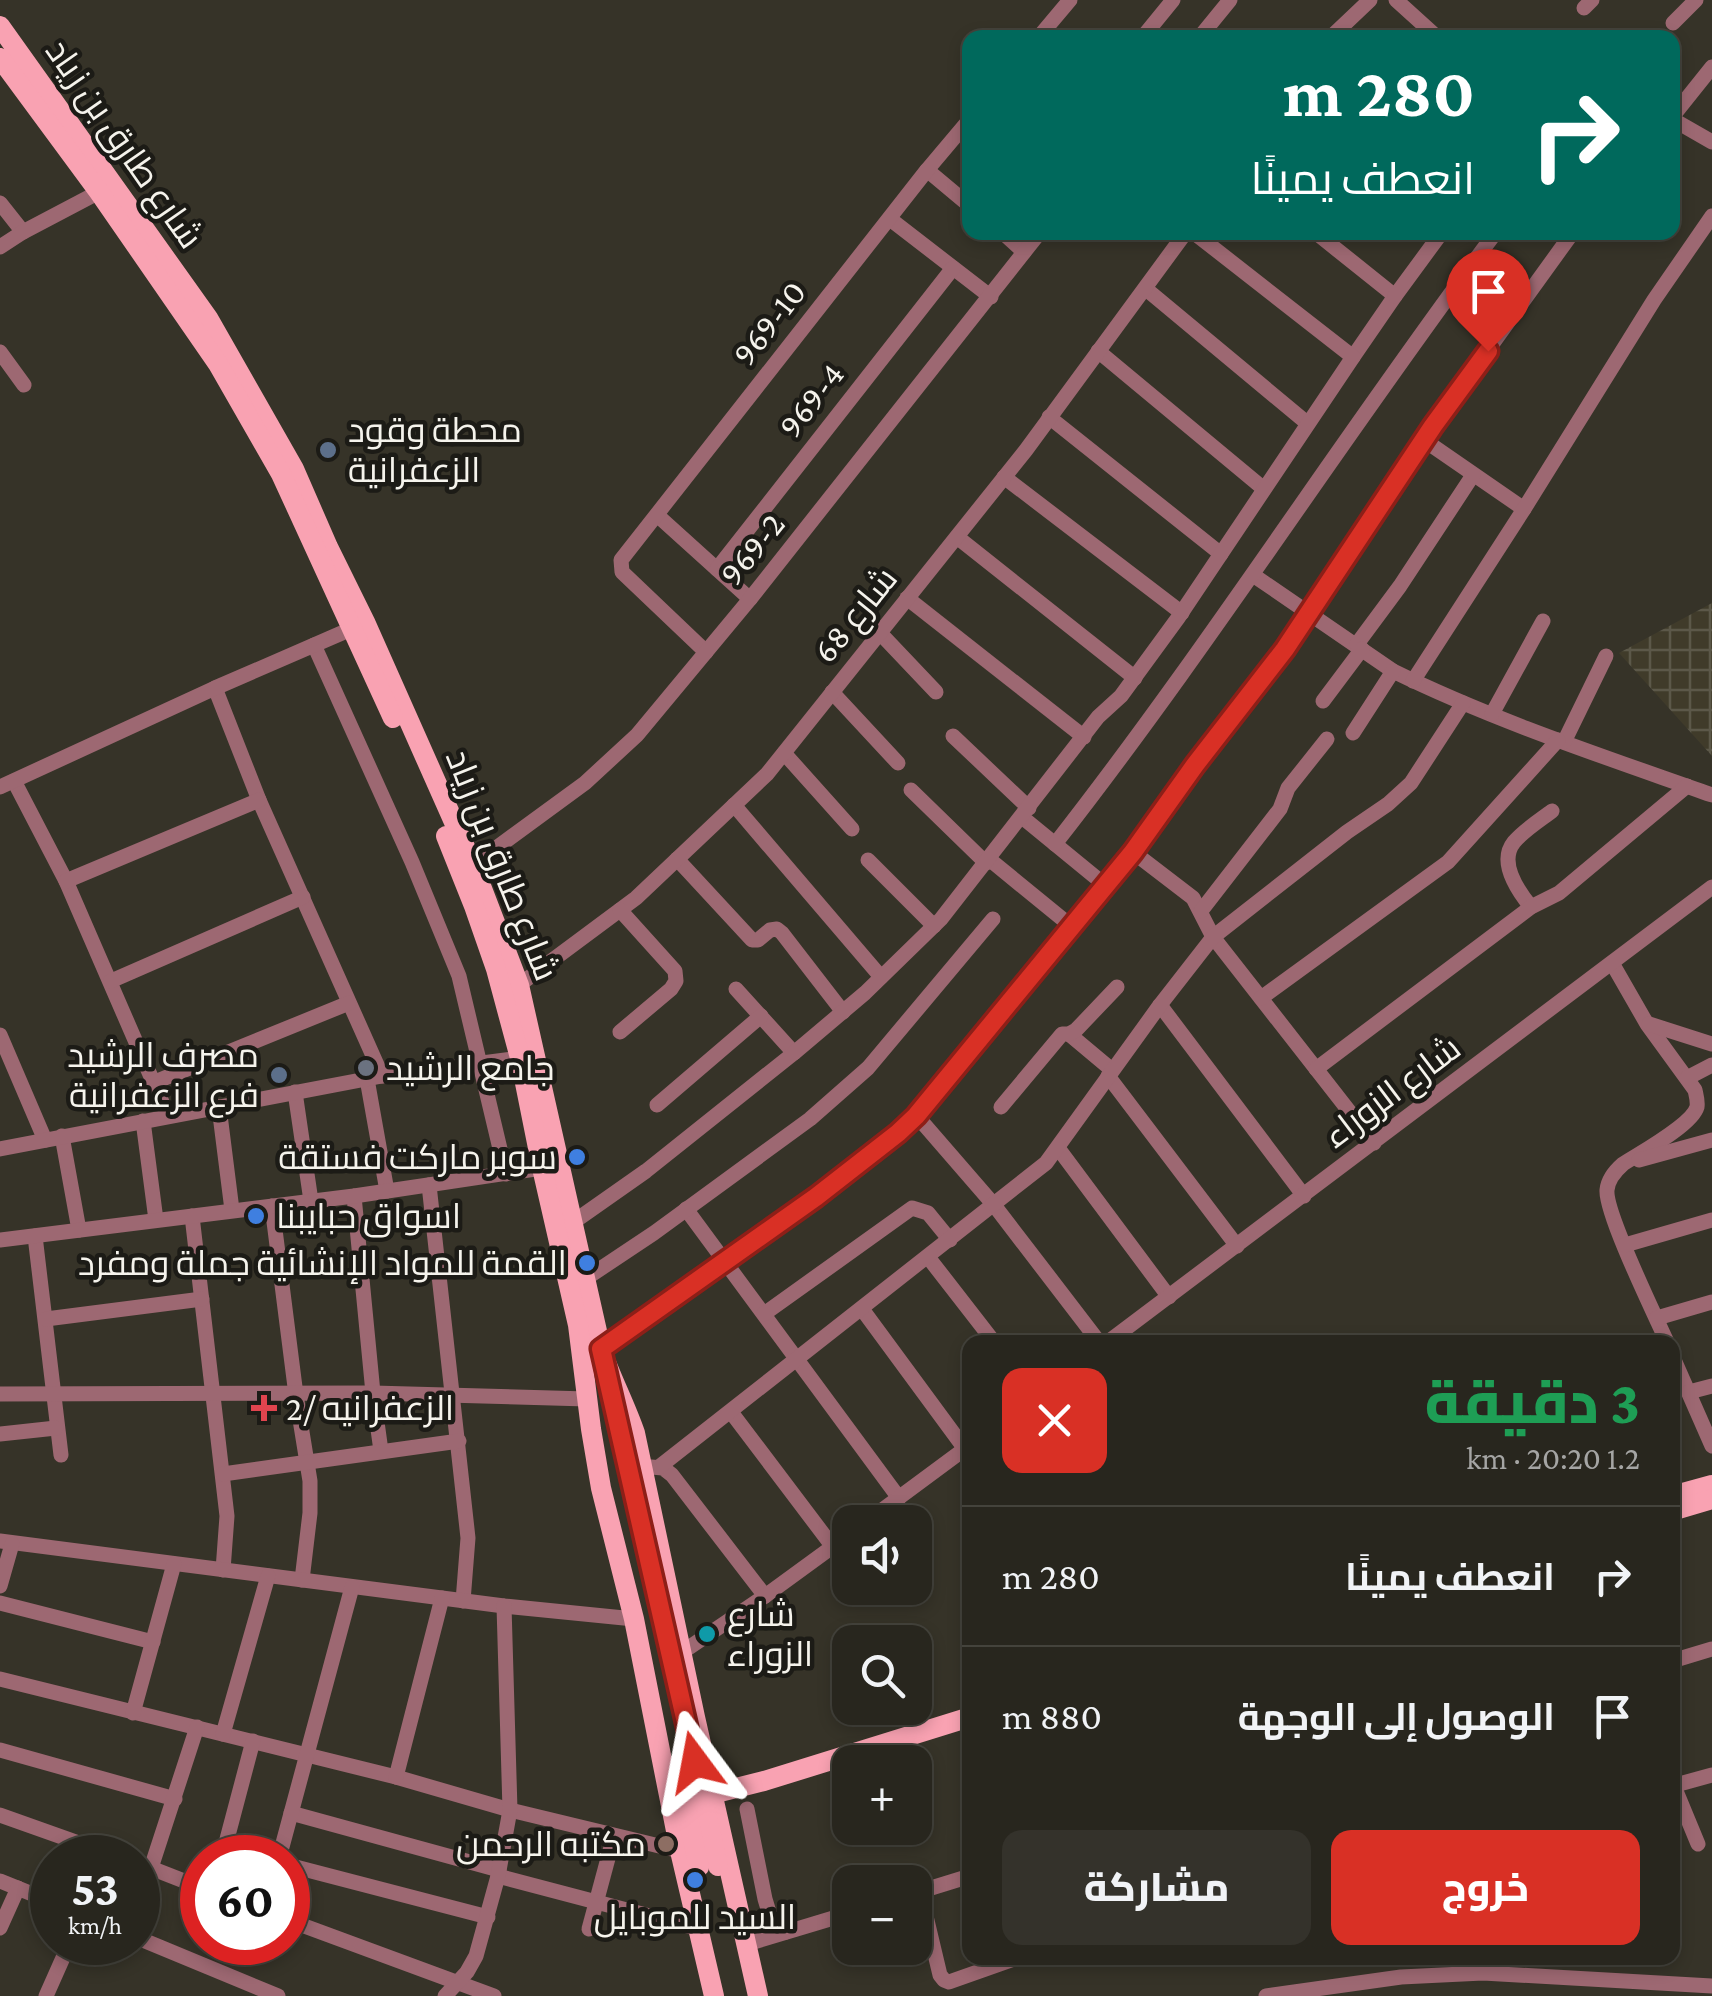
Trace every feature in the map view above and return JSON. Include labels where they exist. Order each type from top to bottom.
[{"type":"main road","name":"شارع طارق بن زياد","points":[[0,26],[208,318],[266,417],[294,469],[473,865],[518,986],[601,1349],[650,1467],[682,1652],[758,1996]]},
{"type":"main road","name":"شارع طارق بن زياد","points":[[0,58],[218,364],[281,474],[433,804],[474,906],[520,1058],[578,1325],[586,1399],[608,1520],[634,1619],[680,1851],[714,1996]]},
{"type":"main road","points":[[578,1325],[708,1867],[727,1996]]},
{"type":"main road","points":[[601,1349],[685,1764]]},
{"type":"main road","points":[[1680,1494],[1712,1485]]},
{"type":"main road","points":[[1680,1509],[1712,1499]]},
{"type":"main road","points":[[715,1799],[962,1719]]},
{"type":"main road","points":[[916,1745],[962,1730]]},
{"type":"main road","points":[[672,1810],[775,1790],[832,1772]]},
{"type":"main road","points":[[708,1867],[748,1996]]},
{"type":"street","points":[[1045,30],[1070,0]]},
{"type":"street","points":[[1149,30],[1173,0]]},
{"type":"street","points":[[1206,30],[1230,0]]},
{"type":"street","points":[[1338,30],[1370,0]]},
{"type":"street","points":[[1396,0],[1429,30]]},
{"type":"street","points":[[1673,23],[1696,0]]},
{"type":"street","points":[[1680,108],[1712,67]]},
{"type":"street","points":[[1680,123],[1712,142]]},
{"type":"street","name":"969-10","points":[[706,652],[622,572],[621,560],[962,128]]},
{"type":"street","points":[[927,170],[962,199]]},
{"type":"street","points":[[0,247],[99,192]]},
{"type":"street","points":[[0,203],[23,232]]},
{"type":"street","points":[[1413,681],[1654,300],[1712,216]]},
{"type":"street","points":[[890,218],[991,297]]},
{"type":"street","points":[[1011,240],[1024,252]]},
{"type":"street","name":"969-2","points":[[473,865],[585,783],[638,735],[750,600],[1034,240]]},
{"type":"street","name":"شارع 68","points":[[518,986],[636,898],[767,774],[1004,477],[1184,240]]},
{"type":"street","points":[[1200,240],[1353,357]]},
{"type":"street","points":[[1324,240],[1395,296]]},
{"type":"street","points":[[572,1222],[646,1171],[794,1053],[934,926],[1098,718],[1122,696],[1434,240]]},
{"type":"street","points":[[1055,844],[1170,694],[1418,336],[1490,240]]},
{"type":"street","points":[[601,1349],[816,1197],[916,1116],[1133,852],[1285,649],[1424,440],[1566,240]]},
{"type":"street","name":"969-4","points":[[717,569],[953,268]]},
{"type":"street","points":[[1146,289],[1307,423]]},
{"type":"street","points":[[1098,350],[1264,489]]},
{"type":"street","points":[[2,360],[24,385]]},
{"type":"street","points":[[1049,417],[1221,554]]},
{"type":"street","points":[[1424,440],[1524,509]]},
{"type":"street","points":[[1323,701],[1473,475]]},
{"type":"street","points":[[1004,477],[1182,613]]},
{"type":"street","points":[[657,515],[750,600]]},
{"type":"street","points":[[957,537],[1135,678]]},
{"type":"street","points":[[1254,575],[1413,681],[1712,796]]},
{"type":"street","points":[[908,598],[1084,737]]},
{"type":"street","points":[[1492,714],[1543,621]]},
{"type":"street","points":[[168,1116],[66,881],[7,784],[352,629]]},
{"type":"street","points":[[880,632],[936,692]]},
{"type":"street","points":[[314,645],[412,862],[458,976],[506,1174]]},
{"type":"street","points":[[1261,998],[1448,862],[1561,741],[1606,656]]},
{"type":"street","points":[[1353,733],[1393,671]]},
{"type":"street","points":[[215,688],[259,800],[349,1004],[374,1077],[387,1191]]},
{"type":"street","points":[[832,692],[898,763]]},
{"type":"street","points":[[650,1467],[730,1412],[1046,1163],[1214,937],[1411,783],[1464,703]]},
{"type":"street","points":[[952,736],[1055,844],[1105,885]]},
{"type":"street","points":[[1201,911],[1280,809],[1288,788],[1327,739]]},
{"type":"street","points":[[784,753],[852,829]]},
{"type":"street","points":[[1316,1069],[1531,907],[1559,893],[1687,786]]},
{"type":"street","points":[[911,790],[987,861],[1071,926]]},
{"type":"street","points":[[66,881],[259,800]]},
{"type":"street","points":[[734,805],[881,978]]},
{"type":"street","points":[[1531,907],[1509,870],[1509,856],[1512,843],[1552,811]]},
{"type":"street","points":[[1133,852],[1193,898],[1214,937],[1374,1143]]},
{"type":"street","points":[[677,859],[752,940],[770,930],[782,933],[843,1012]]},
{"type":"street","points":[[868,860],[934,926]]},
{"type":"street","name":"شارع الزوراء","points":[[1117,1335],[1712,887]]},
{"type":"street","points":[[111,980],[303,897]]},
{"type":"street","points":[[620,910],[675,971],[676,980],[671,989],[620,1032]]},
{"type":"street","points":[[585,1279],[810,1120],[868,1068],[993,919]]},
{"type":"street","points":[[1612,963],[1648,1024],[1712,1117]]},
{"type":"street","points":[[1070,1034],[1117,987]]},
{"type":"street","points":[[736,988],[794,1053]]},
{"type":"street","points":[[155,1082],[349,1004]]},
{"type":"street","points":[[1160,1006],[1304,1196]]},
{"type":"street","points":[[658,1105],[761,1016]]},
{"type":"street","points":[[1648,1024],[1712,1044]]},
{"type":"street","points":[[1001,1106],[1062,1034],[1070,1034],[1110,1073],[1237,1246]]},
{"type":"street","points":[[0,1035],[54,1138],[79,1230]]},
{"type":"street","points":[[0,1150],[374,1077],[520,1058]]},
{"type":"street","points":[[1691,1084],[1712,1065]]},
{"type":"street","points":[[1664,1335],[1606,1194],[1610,1178],[1623,1164],[1692,1116],[1697,1109],[1691,1084]]},
{"type":"street","points":[[295,1092],[311,1201]]},
{"type":"street","points":[[219,1106],[232,1210]]},
{"type":"street","points":[[916,1116],[994,1205],[1094,1335]]},
{"type":"street","points":[[142,1121],[156,1220]]},
{"type":"street","points":[[1623,1164],[1712,1140]]},
{"type":"street","points":[[1058,1148],[1169,1297]]},
{"type":"street","points":[[0,1240],[542,1168]]},
{"type":"street","points":[[428,1185],[468,1538],[464,1601]]},
{"type":"street","points":[[354,1196],[381,1450]]},
{"type":"street","points":[[272,1206],[310,1481],[302,1580]]},
{"type":"street","points":[[686,1208],[899,1498]]},
{"type":"street","points":[[764,1314],[912,1208],[928,1213],[950,1240]]},
{"type":"street","points":[[192,1216],[227,1516],[222,1570]]},
{"type":"street","points":[[1625,1245],[1712,1220]]},
{"type":"street","points":[[35,1236],[60,1455]]},
{"type":"street","points":[[928,1257],[989,1335]]},
{"type":"street","points":[[46,1318],[202,1298]]},
{"type":"street","points":[[1656,1318],[1712,1302]]},
{"type":"street","points":[[862,1309],[962,1440]]},
{"type":"street","points":[[1680,1372],[1712,1446]]},
{"type":"street","points":[[1689,1392],[1712,1386]]},
{"type":"street","points":[[0,1394],[373,1394],[586,1399]]},
{"type":"street","points":[[730,1412],[832,1543]]},
{"type":"street","points":[[0,1434],[56,1428]]},
{"type":"street","points":[[223,1474],[459,1441]]},
{"type":"street","points":[[889,1505],[962,1451]]},
{"type":"street","points":[[650,1467],[672,1474],[765,1596]]},
{"type":"street","points":[[0,1586],[6,1542],[634,1619]]},
{"type":"street","points":[[682,1652],[832,1547]]},
{"type":"street","points":[[133,1713],[174,1564]]},
{"type":"street","points":[[223,1734],[268,1576]]},
{"type":"street","points":[[285,1835],[352,1587]]},
{"type":"street","points":[[396,1776],[442,1598]]},
{"type":"street","points":[[0,1603],[152,1642]]},
{"type":"street","points":[[446,1996],[476,1956],[510,1810],[504,1606]]},
{"type":"street","points":[[1680,1659],[1712,1649]]},
{"type":"street","points":[[0,1679],[396,1776],[510,1810],[680,1851]]},
{"type":"street","points":[[158,1835],[175,1799],[198,1727]]},
{"type":"street","points":[[228,1835],[253,1741]]},
{"type":"street","points":[[0,1750],[175,1799]]},
{"type":"street","points":[[1680,1784],[1712,1775]]},
{"type":"street","points":[[1680,1802],[1698,1844]]},
{"type":"street","points":[[747,1810],[772,1922],[786,1932]]},
{"type":"street","points":[[291,1813],[699,1929]]},
{"type":"street","points":[[0,1815],[56,1835]]},
{"type":"street","points":[[589,1930],[614,1836]]},
{"type":"street","points":[[310,1871],[488,1917]]},
{"type":"street","points":[[932,1888],[962,1878]]},
{"type":"street","points":[[0,1881],[30,1893]]},
{"type":"street","points":[[0,1928],[18,1888]]},
{"type":"street","points":[[736,1896],[754,1893],[765,1899]]},
{"type":"street","points":[[748,1944],[832,1918]]},
{"type":"street","points":[[310,1928],[494,1996]]},
{"type":"street","points":[[932,1945],[940,1975],[949,1982],[997,1965]]},
{"type":"street","points":[[160,1947],[278,1996]]},
{"type":"street","points":[[46,1996],[60,1965]]},
{"type":"street","points":[[1266,1996],[1401,1977],[1483,1973],[1712,1986]]},
{"type":"shaded area","points":[[1712,603],[1712,756],[1619,653]]},
{"type":"place","name":"محطة وقود الزعفرانية","points":[[328,450]]},
{"type":"place","name":"جامع الرشيد","points":[[366,1068]]},
{"type":"place","name":"مصرف الرشيد فرع الزعفرانية","points":[[279,1075]]},
{"type":"place","name":"سوبر ماركت فستقة","points":[[577,1157]]},
{"type":"place","name":"اسواق حبايبنا","points":[[256,1216]]},
{"type":"place","name":"القمة للمواد الإنشائية جملة ومفرد","points":[[587,1263]]},
{"type":"place","name":"الزعفرانيه /2","points":[[264,1408]]},
{"type":"place","name":"شارع الزوراء","points":[[707,1634]]},
{"type":"place","name":"مكتبه الرحمن","points":[[666,1844]]},
{"type":"place","name":"السيد للموبايل","points":[[695,1880]]},
{"type":"route","points":[[695,1762],[601,1349],[816,1197],[916,1116],[1133,852],[1285,649],[1433,426],[1488,351]]}]
